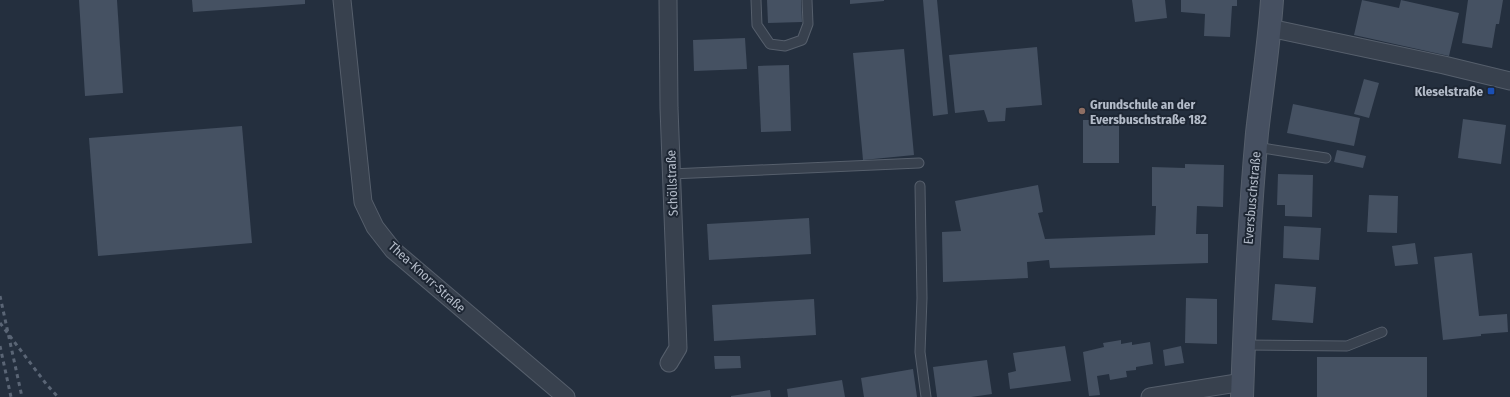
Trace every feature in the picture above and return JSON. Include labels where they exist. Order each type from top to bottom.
[{"type":"main road","name":"Eversbuschstraße","points":[[1243,390],[1249,234],[1256,147],[1272,0]]},
{"type":"street","name":"Thea-Knorr-Straße","points":[[342,0],[363,202],[375,227],[393,250],[566,397]]},
{"type":"street","name":"Schöllstraße","points":[[668,0],[669,108],[678,348],[669,363]]},
{"type":"street","points":[[1270,28],[1444,64],[1510,80]]},
{"type":"street","points":[[1150,397],[1243,390]]},
{"type":"lane","points":[[756,0],[756,25],[770,44],[785,46],[802,40],[808,24],[807,0]]},
{"type":"lane","points":[[1256,147],[1326,158]]},
{"type":"lane","points":[[671,174],[919,163]]},
{"type":"lane","points":[[920,186],[922,298],[920,352],[926,397]]},
{"type":"lane","points":[[1244,345],[1347,346],[1382,332]]},
{"type":"building","points":[[79,0],[117,0],[123,93],[85,96]]},
{"type":"building","points":[[192,0],[305,0],[305,4],[193,12]]},
{"type":"building","points":[[767,0],[801,0],[802,22],[768,23]]},
{"type":"building","points":[[850,0],[884,0],[884,1],[850,4]]},
{"type":"building","points":[[923,0],[937,0],[948,114],[933,116]]},
{"type":"building","points":[[1132,0],[1165,0],[1167,18],[1135,22]]},
{"type":"building","points":[[1181,0],[1237,0],[1237,6],[1232,6],[1230,37],[1204,36],[1205,14],[1181,12]]},
{"type":"building","points":[[1362,0],[1399,8],[1401,0],[1459,13],[1449,56],[1354,35]]},
{"type":"building","points":[[1468,0],[1503,0],[1499,24],[1496,24],[1492,48],[1462,43]]},
{"type":"building","points":[[745,38],[747,69],[694,71],[693,40]]},
{"type":"building","points":[[1037,47],[1042,105],[1006,108],[1005,121],[988,122],[984,110],[955,113],[949,55]]},
{"type":"building","points":[[904,49],[914,155],[863,160],[853,53]]},
{"type":"building","points":[[789,65],[791,131],[761,132],[758,66]]},
{"type":"building","points":[[1364,79],[1379,83],[1369,118],[1354,114]]},
{"type":"building","points":[[1293,104],[1360,118],[1354,146],[1287,133]]},
{"type":"building","points":[[1463,119],[1506,125],[1501,164],[1458,158]]},
{"type":"building","points":[[1083,120],[1119,120],[1119,163],[1083,163]]},
{"type":"building","points":[[242,126],[252,243],[98,256],[89,138]]},
{"type":"building","points":[[1337,150],[1366,156],[1363,168],[1334,162]]},
{"type":"building","points":[[1185,164],[1224,165],[1223,207],[1197,206],[1196,234],[1208,234],[1208,263],[1050,268],[1049,260],[1027,262],[1028,278],[943,282],[942,232],[961,231],[955,201],[1038,185],[1043,212],[1038,213],[1045,239],[1155,235],[1156,206],[1152,206],[1152,167],[1185,168]]},
{"type":"building","points":[[1278,174],[1313,175],[1312,217],[1285,216],[1285,205],[1277,205]]},
{"type":"building","points":[[1369,195],[1398,196],[1397,233],[1367,232]]},
{"type":"building","points":[[809,218],[811,254],[709,260],[707,224]]},
{"type":"building","points":[[1284,226],[1321,228],[1319,260],[1283,258]]},
{"type":"building","points":[[1415,243],[1418,264],[1395,266],[1392,246]]},
{"type":"building","points":[[1472,253],[1479,316],[1507,314],[1508,332],[1481,334],[1481,336],[1443,340],[1434,257]]},
{"type":"building","points":[[1275,284],[1316,287],[1313,323],[1272,320]]},
{"type":"building","points":[[1186,298],[1217,299],[1217,344],[1185,343]]},
{"type":"building","points":[[814,299],[816,335],[714,341],[712,305]]},
{"type":"building","points":[[1121,340],[1121,344],[1132,342],[1132,345],[1150,342],[1153,364],[1136,367],[1136,370],[1126,371],[1127,377],[1110,380],[1109,374],[1097,376],[1100,395],[1089,396],[1083,352],[1104,347],[1103,343]]},
{"type":"building","points":[[1065,346],[1071,381],[1010,389],[1008,373],[1016,371],[1013,353]]},
{"type":"building","points":[[1181,346],[1184,363],[1165,366],[1163,350]]},
{"type":"building","points":[[714,356],[740,356],[741,368],[715,369]]},
{"type":"building","points":[[1317,357],[1427,357],[1427,397],[1317,397]]},
{"type":"building","points":[[987,360],[992,394],[971,397],[937,397],[933,367]]},
{"type":"building","points":[[913,369],[917,397],[864,397],[861,378]]},
{"type":"building","points":[[842,380],[845,397],[788,397],[787,389]]},
{"type":"building","points":[[770,390],[771,397],[731,397],[731,396]]},
{"type":"railway","points":[[0,296],[22,397]]},
{"type":"railway","points":[[0,323],[47,385],[58,397]]},
{"type":"railway","points":[[0,346],[11,397]]},
{"type":"place","name":"Kleselstraße","points":[[1491,91]]},
{"type":"place","name":"Grundschule an der Eversbuschstraße 182","points":[[1082,111]]}]
